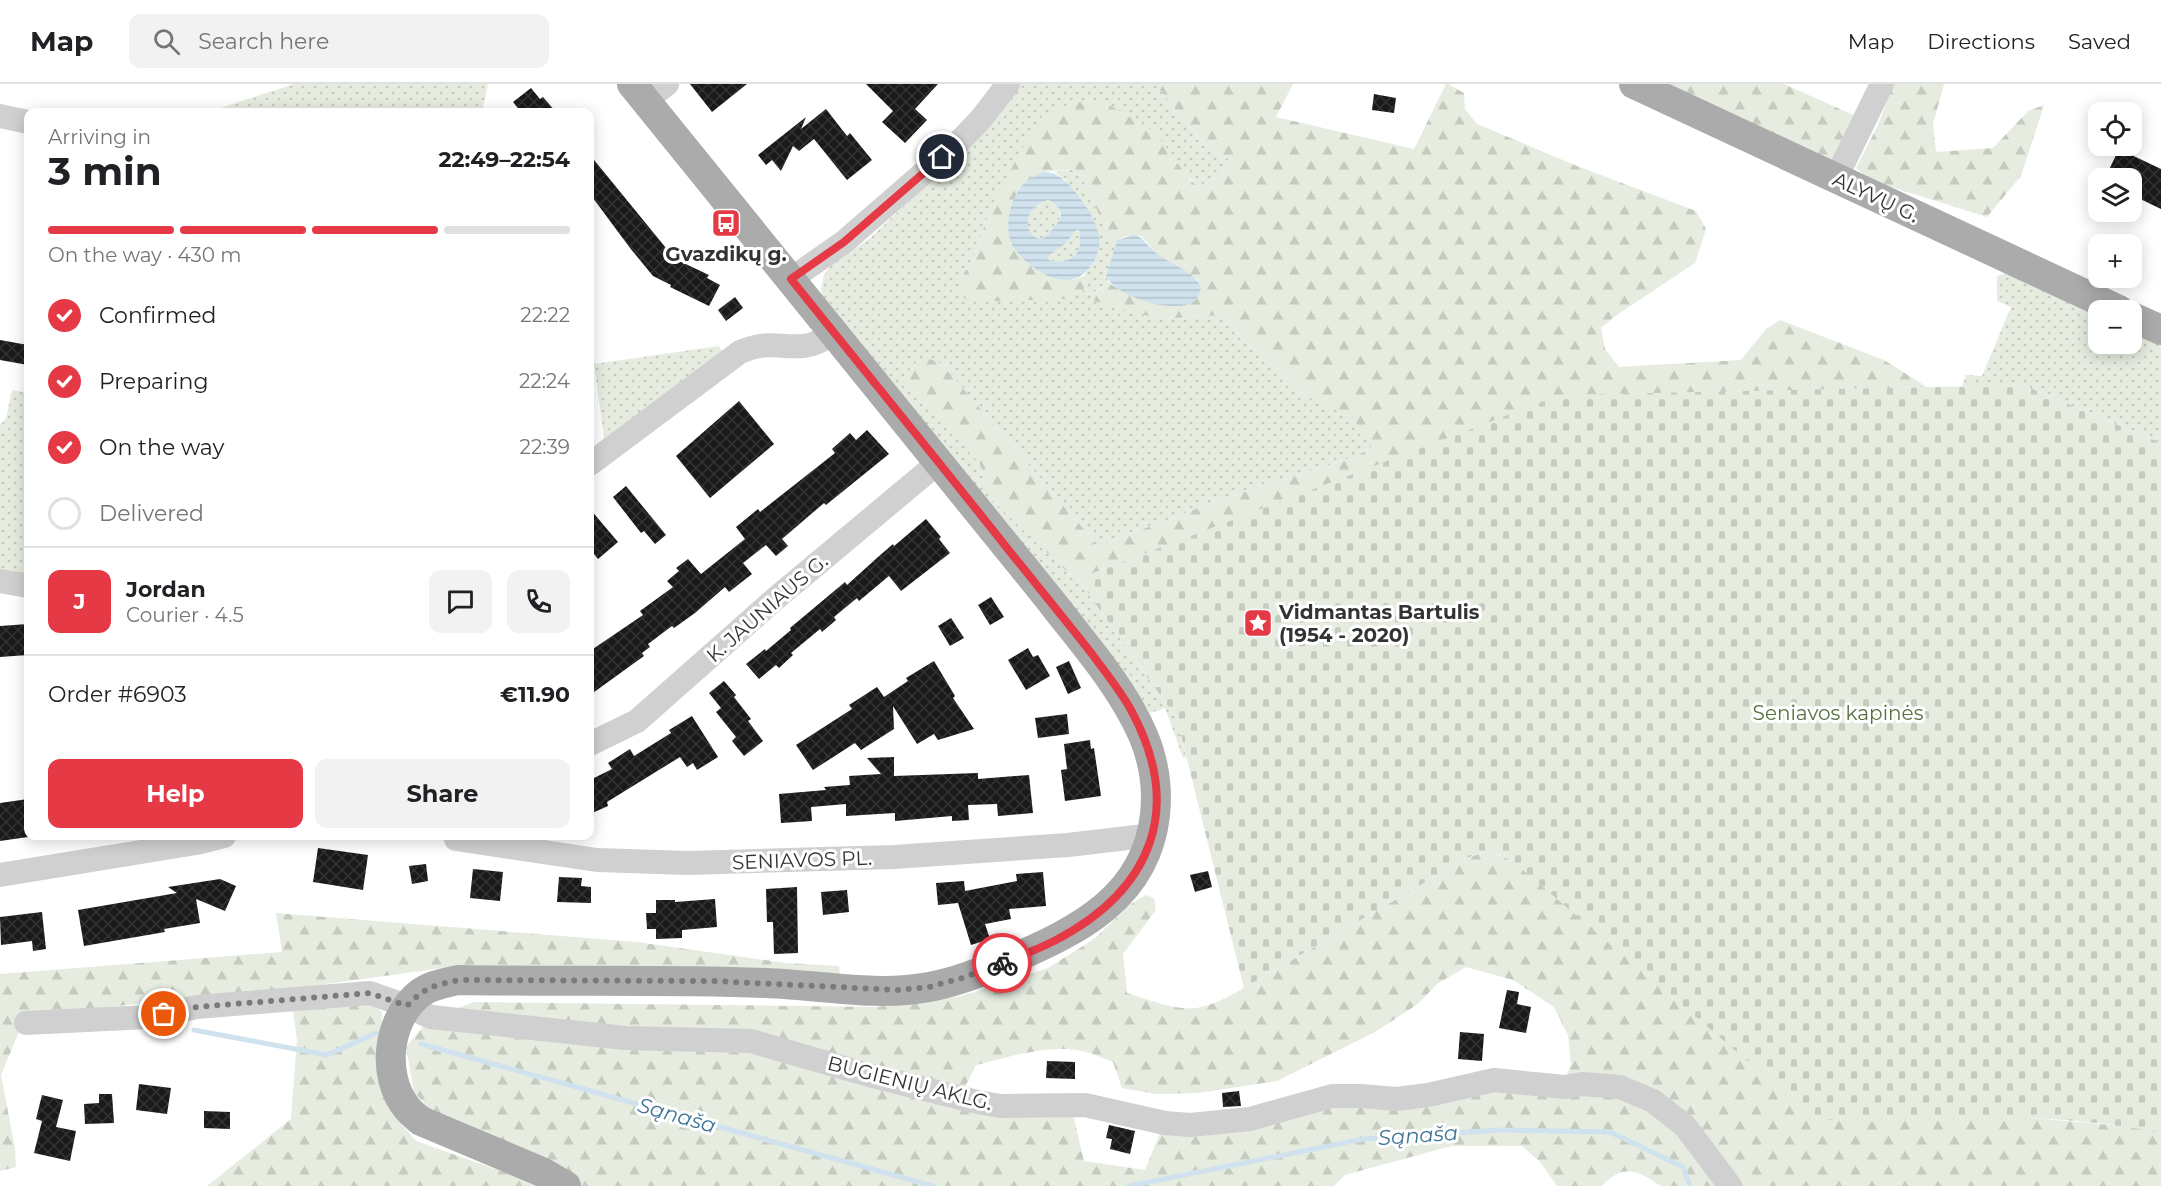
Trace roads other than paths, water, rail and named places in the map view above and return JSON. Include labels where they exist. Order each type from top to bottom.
[{"type":"main road","name":"ALYVŲ G.","points":[[1634,84],[2097,300]]},
{"type":"main road","points":[[566,1186],[542,1172],[421,1121],[407,1108],[393,1078],[390,1052],[395,1029],[407,1006],[419,994],[430,987],[458,980],[713,981],[862,990],[929,987],[962,978],[1056,940],[1108,904],[1130,882],[1145,858],[1153,835],[1157,800],[1155,776],[1143,735],[1130,708],[1112,681],[1050,600],[791,279],[648,90]]},
{"type":"main road","points":[[2142,321],[2161,330]]},
{"type":"street","points":[[791,279],[844,242],[957,144],[981,120],[1008,84]]},
{"type":"street","points":[[1836,178],[1882,84]]},
{"type":"street","points":[[0,116],[24,121]]},
{"type":"street","points":[[594,461],[740,351],[754,345],[805,346],[834,333]]},
{"type":"street","name":"K. JAUNIAUS G.","points":[[594,742],[637,721],[776,599],[939,462]]},
{"type":"street","points":[[0,580],[24,585]]},
{"type":"street","name":"SENIAVOS PL.","points":[[463,840],[597,860],[688,863],[894,857],[1068,845],[1153,835]]},
{"type":"street","points":[[0,875],[208,840]]},
{"type":"street","name":"BUGIENIŲ AKLG.","points":[[26,1023],[148,1017],[197,1007],[370,993],[431,1017],[625,1038],[751,1041],[869,1075],[973,1101],[1000,1106],[1085,1105],[1165,1123],[1190,1125],[1250,1119],[1332,1096],[1362,1095],[1396,1099],[1428,1095],[1494,1080],[1565,1088],[1582,1084],[1620,1087],[1653,1101],[1685,1126],[1730,1186]]},
{"type":"water","points":[[1043,172],[1058,175],[1065,181],[1087,208],[1098,231],[1098,253],[1094,261],[1081,275],[1072,279],[1061,280],[1050,277],[1030,264],[1014,248],[1009,234],[1008,225],[1013,201],[1023,184]],"holes":[[[1049,200],[1060,209],[1060,219],[1048,235],[1039,239],[1029,229],[1029,217],[1036,206]],[[1076,230],[1079,230],[1080,240],[1076,254],[1068,260],[1059,262],[1047,259],[1066,243]]]},
{"type":"water","points":[[1134,235],[1197,281],[1201,287],[1192,303],[1171,306],[1145,301],[1112,284],[1106,276],[1117,240]]},
{"type":"waterway","name":"Sąnaša","points":[[194,1030],[327,1055],[376,1033]]},
{"type":"waterway","name":"Sąnaša","points":[[421,1044],[933,1186]]},
{"type":"waterway","name":"Sąnaša","points":[[1129,1186],[1363,1139],[1500,1130],[1610,1132],[1683,1167],[1690,1186]]},
{"type":"place","name":"Gvazdikų g.","points":[[726,223]]},
{"type":"place","name":"Vidmantas Bartulis (1954 - 2020)","points":[[1258,623]]},
{"type":"park label","name":"Seniavos kapinės","points":[[1838,713]]}]
